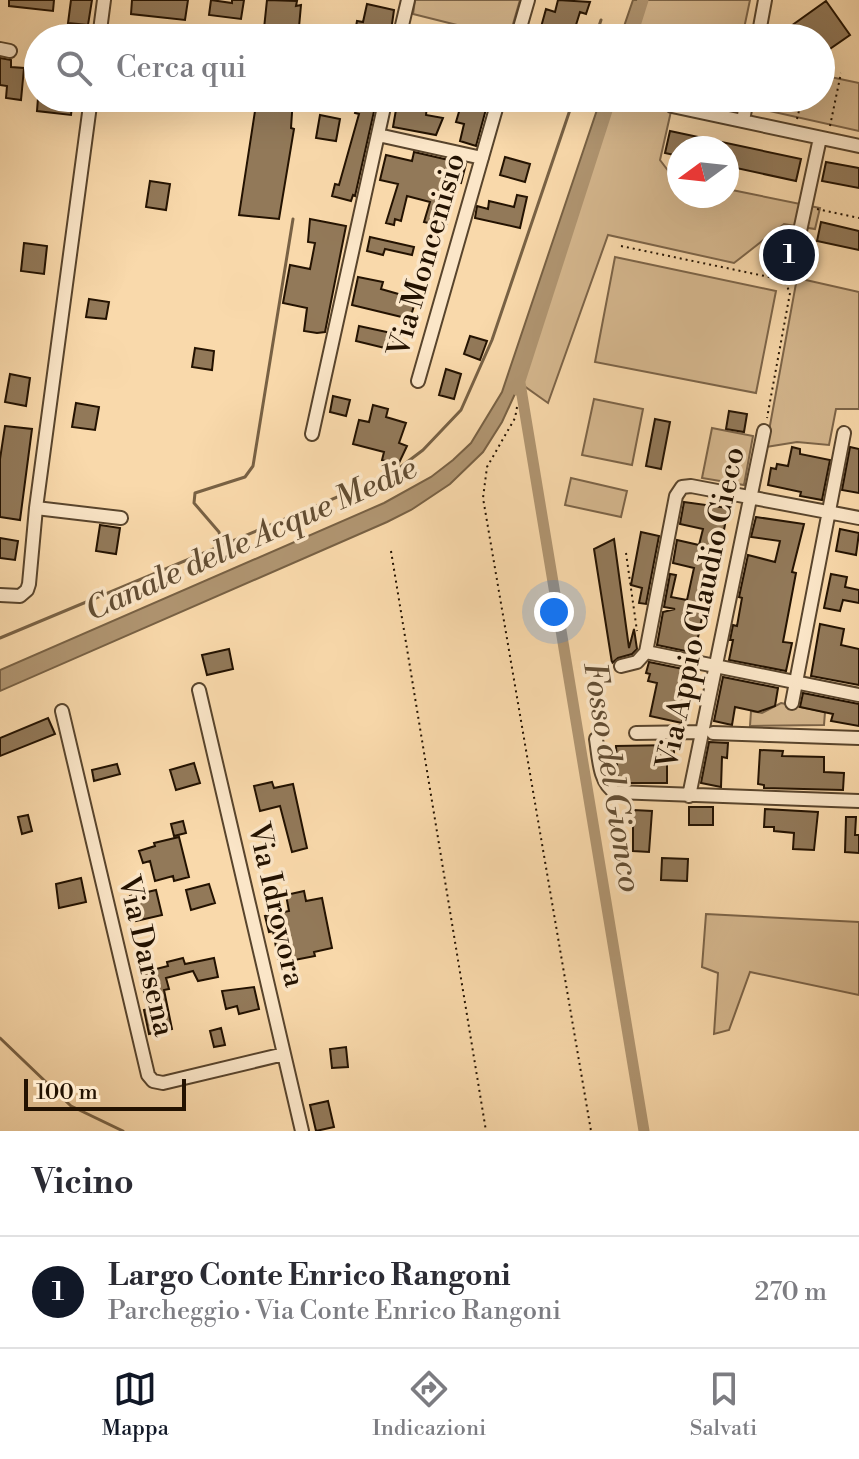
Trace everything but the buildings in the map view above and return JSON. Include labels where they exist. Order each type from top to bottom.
[{"type":"street","points":[[101,24],[104,0]]},
{"type":"street","points":[[402,24],[408,0]]},
{"type":"street","points":[[521,24],[528,0]]},
{"type":"street","points":[[761,24],[765,0]]},
{"type":"street","points":[[0,595],[18,597],[28,588],[89,112]]},
{"type":"street","points":[[312,434],[383,112]]},
{"type":"street","name":"Via Moncenisio","points":[[418,381],[495,112]]},
{"type":"street","points":[[700,112],[859,146]]},
{"type":"street","points":[[743,121],[745,112]]},
{"type":"street","points":[[378,135],[482,158]]},
{"type":"street","points":[[794,259],[824,138]]},
{"type":"street","name":"Via Appio Claudio Cieco","points":[[689,796],[708,733],[716,666],[764,431]]},
{"type":"street","points":[[792,703],[844,433]]},
{"type":"street","points":[[621,666],[637,662],[646,652],[676,496],[682,487],[691,486],[859,518]]},
{"type":"street","points":[[36,508],[121,518]]},
{"type":"street","points":[[646,652],[859,695]]},
{"type":"street","name":"Via Idrovora","points":[[199,690],[302,1131]]},
{"type":"street","name":"Via Darsena","points":[[62,711],[148,1075],[153,1081],[163,1083],[284,1054]]},
{"type":"street","points":[[636,733],[859,738]]},
{"type":"street","points":[[596,739],[604,780],[609,789],[618,793],[859,801]]},
{"type":"path","points":[[835,96],[841,73]]},
{"type":"path","points":[[794,132],[799,112]]},
{"type":"path","points":[[824,138],[831,112]]},
{"type":"path","points":[[805,207],[859,218]]},
{"type":"path","points":[[621,246],[779,279],[786,284],[790,293],[764,431]]},
{"type":"path","points":[[517,407],[515,418],[487,467],[483,498],[591,1131]]},
{"type":"path","points":[[391,551],[486,1131]]},
{"type":"path","points":[[626,553],[638,636]]},
{"type":"shaded area","points":[[415,0],[520,0],[513,24],[453,24],[413,14]]},
{"type":"shaded area","points":[[633,0],[643,0],[635,24],[625,24]]},
{"type":"shaded area","points":[[643,0],[750,0],[745,24],[635,24]]},
{"type":"shaded area","points":[[835,78],[859,83],[859,131],[774,112],[835,112]]},
{"type":"shaded area","points":[[596,112],[607,112],[520,383],[502,422],[483,452],[450,484],[387,522],[0,691],[0,670],[384,503],[431,477],[471,443],[502,392]]},
{"type":"shaded area","points":[[607,112],[671,112],[660,160],[667,169],[667,208],[739,208],[739,191],[820,208],[815,229],[784,224],[734,263],[608,235],[548,403],[520,383]]},
{"type":"shaded area","points":[[615,257],[776,291],[756,393],[595,362]]},
{"type":"shaded area","points":[[797,278],[859,292],[859,409],[836,409],[829,445],[797,442],[766,447]]},
{"type":"shaded area","points":[[594,399],[643,409],[632,465],[582,455]]},
{"type":"shaded area","points":[[712,428],[753,436],[744,485],[702,478]]},
{"type":"shaded area","points":[[571,478],[627,491],[621,517],[565,505]]},
{"type":"shaded area","points":[[781,703],[825,712],[824,725],[750,726],[751,711],[762,713]]},
{"type":"shaded area","points":[[706,914],[859,922],[859,995],[750,972],[729,1030],[714,1034],[718,973],[702,967]]},
{"type":"waterway","name":"Canale delle Acque Medie","points":[[635,24],[643,0]]},
{"type":"waterway","points":[[600,24],[601,20]]},
{"type":"waterway","points":[[0,638],[390,475],[423,450],[461,410],[492,340],[569,112]]},
{"type":"waterway","name":"Canale delle Acque Medie","points":[[517,390],[606,112]]},
{"type":"waterway","points":[[222,545],[219,532],[194,503],[195,493],[245,477],[253,466],[293,219]]},
{"type":"waterway","name":"Fosso del Gionco","points":[[520,383],[644,1131]]},
{"type":"waterway","points":[[0,1038],[71,1106],[123,1131]]},
{"type":"place","name":"Largo Conte Enrico Rangoni","points":[[789,255]]}]
